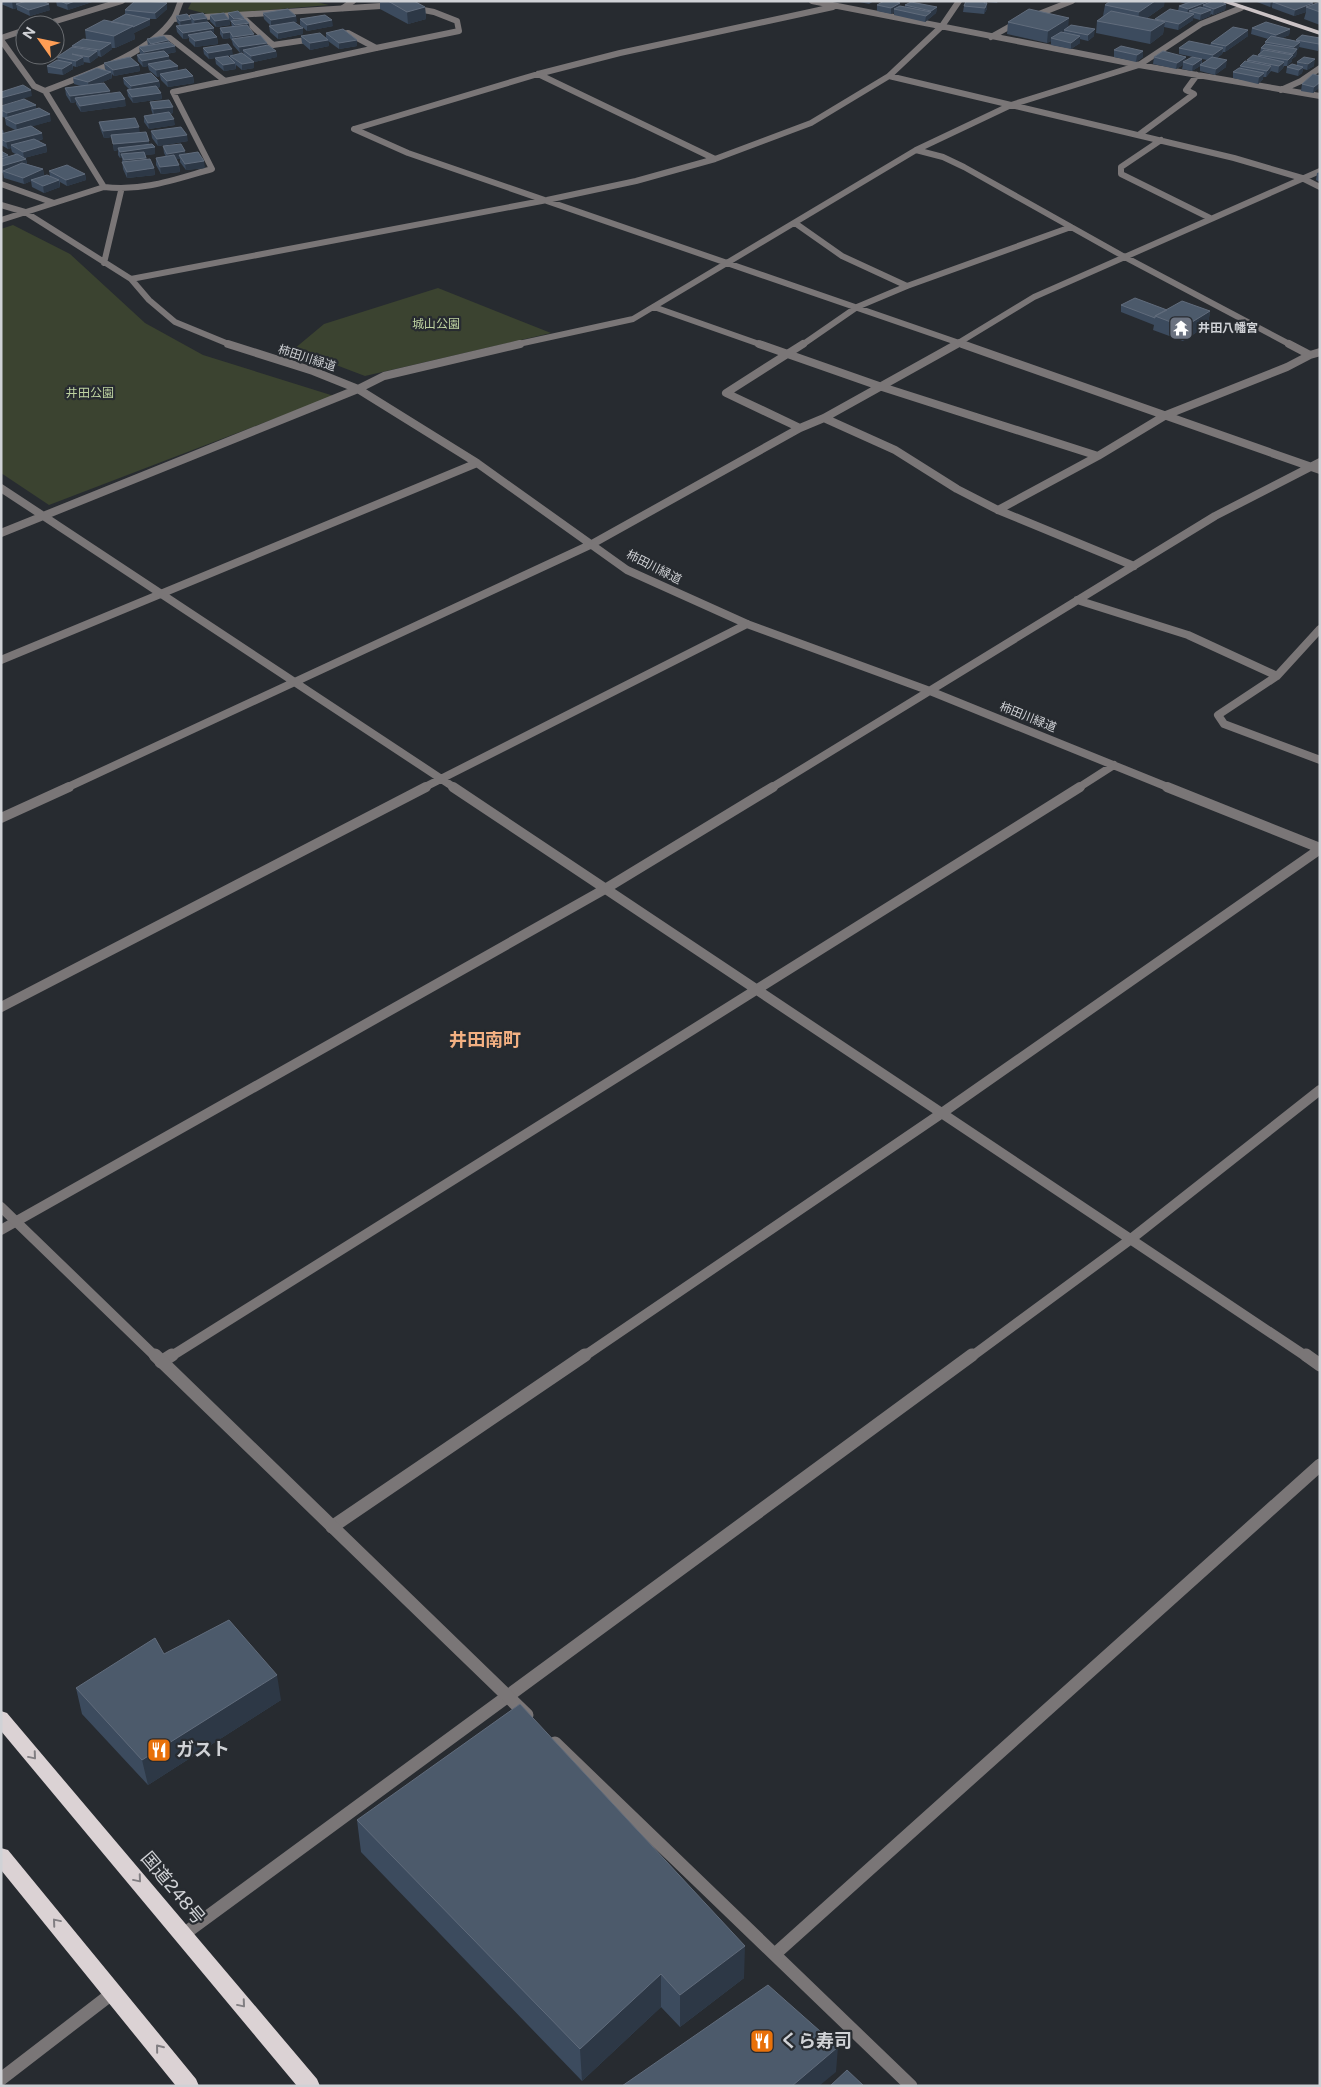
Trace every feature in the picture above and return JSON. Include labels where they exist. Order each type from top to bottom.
[{"type":"highway","name":"国道248号","points":[[1,1718],[310,2086]]},
{"type":"highway","points":[[1,1856],[189,2086]]},
{"type":"main road","points":[[1222,1],[1320,33]]},
{"type":"street","points":[[65,18],[122,1]]},
{"type":"street","points":[[45,91],[132,52],[156,37],[173,19],[181,1]]},
{"type":"street","points":[[343,8],[353,1]]},
{"type":"street","points":[[812,1],[1139,66],[1320,96]]},
{"type":"street","points":[[132,279],[636,182],[715,159],[811,123],[889,76],[942,26],[959,1]]},
{"type":"street","points":[[991,37],[1016,24],[1072,1]]},
{"type":"street","points":[[173,19],[241,16],[391,4]]},
{"type":"street","points":[[1,220],[104,187],[121,191],[212,169],[173,92],[459,31],[457,21],[434,12],[406,5]]},
{"type":"street","points":[[839,6],[620,53],[538,74],[354,129],[408,154],[548,200],[857,307],[956,344],[1166,415],[1320,470]]},
{"type":"street","points":[[1,533],[358,389],[384,376],[433,362],[632,319],[916,150],[1011,105],[1139,66],[1201,24],[1241,8]]},
{"type":"street","points":[[241,16],[273,46],[320,38]]},
{"type":"street","points":[[15,33],[1,38],[34,86],[45,91],[104,187]]},
{"type":"street","points":[[330,36],[348,33],[376,48]]},
{"type":"street","points":[[156,37],[170,38],[225,81]]},
{"type":"street","points":[[1281,90],[1320,68]]},
{"type":"street","points":[[538,74],[715,159]]},
{"type":"street","points":[[1140,134],[1194,94],[1186,90],[1197,75]]},
{"type":"street","points":[[889,76],[1140,134],[1234,158],[1302,178],[1320,187]]},
{"type":"street","points":[[26,88],[34,86]]},
{"type":"street","points":[[1161,140],[1121,167],[1122,174],[1210,218]]},
{"type":"street","points":[[916,150],[943,157],[964,167],[1123,256],[1310,355]]},
{"type":"street","points":[[1,818],[592,544],[800,428],[824,418],[956,344],[1034,297],[1123,256],[1320,171]]},
{"type":"street","points":[[1,184],[54,203]]},
{"type":"street","points":[[104,263],[121,191]]},
{"type":"street","name":"柿田川緑道","points":[[1,205],[25,212],[132,279],[149,300],[175,322],[238,348],[313,371],[358,389],[477,463],[627,570],[746,624],[930,691],[1320,848]]},
{"type":"street","points":[[795,223],[842,256],[907,286]]},
{"type":"street","points":[[800,428],[726,393],[790,353],[857,307],[907,286],[1070,227]]},
{"type":"street","points":[[654,307],[790,353],[879,386],[1098,456]]},
{"type":"street","points":[[998,510],[1098,456],[1166,415],[1320,352]]},
{"type":"street","points":[[824,418],[895,450],[958,489],[998,510],[1134,566]]},
{"type":"street","points":[[1,1230],[606,888],[1215,516],[1320,462]]},
{"type":"street","points":[[1,660],[477,463]]},
{"type":"street","points":[[1,488],[606,888],[1320,1365]]},
{"type":"street","points":[[1077,600],[1188,635],[1277,676]]},
{"type":"street","points":[[1,1006],[440,779],[746,624]]},
{"type":"street","points":[[1320,629],[1277,676],[1218,715],[1224,724],[1320,760]]},
{"type":"street","points":[[161,1362],[1114,765]]},
{"type":"street","points":[[332,1527],[942,1113],[1320,848]]},
{"type":"street","points":[[184,1934],[1131,1239],[1320,1090]]},
{"type":"street","points":[[1,1207],[911,2086]]},
{"type":"street","points":[[775,1954],[1320,1466]]},
{"type":"street","points":[[1,2079],[114,1992]]},
{"type":"green space","points":[[192,1],[312,1],[329,5],[211,15],[188,9]]},
{"type":"green space","name":"井田公園","points":[[13,225],[70,254],[145,323],[203,355],[334,396],[49,505],[1,473],[1,229]]},
{"type":"green space","name":"城山公園","points":[[438,288],[551,333],[365,376],[294,349],[324,324]]},
{"type":"building","points":[[27,1],[43,1],[49,4],[29,10],[16,4]]},
{"type":"building","points":[[60,1],[75,1],[67,4]]},
{"type":"building","points":[[135,1],[167,3],[155,13],[125,10]]},
{"type":"building","points":[[388,1],[414,1],[425,7],[407,12]]},
{"type":"building","points":[[884,1],[900,3],[891,8],[877,5]]},
{"type":"building","points":[[966,1],[985,1],[984,3],[987,3],[985,8],[964,6]]},
{"type":"building","points":[[1110,1],[1155,1],[1139,12],[1105,5]]},
{"type":"building","points":[[1193,1],[1209,1],[1188,9],[1179,6]]},
{"type":"building","points":[[1213,1],[1226,4],[1214,9],[1203,5]]},
{"type":"building","points":[[1307,1],[1313,3],[1295,10],[1273,2]]},
{"type":"building","points":[[911,2],[937,7],[931,11],[905,5]]},
{"type":"building","points":[[1320,2],[1320,12],[1306,7]]},
{"type":"building","points":[[900,6],[931,12],[926,16],[894,9]]},
{"type":"building","points":[[1200,7],[1211,10],[1201,14],[1189,11]]},
{"type":"building","points":[[288,9],[296,16],[271,20],[263,13]]},
{"type":"building","points":[[1029,9],[1069,18],[1048,31],[1008,22]]},
{"type":"building","points":[[1170,9],[1194,14],[1179,24],[1155,19]]},
{"type":"building","points":[[238,11],[244,18],[234,19],[228,13]]},
{"type":"building","points":[[1111,11],[1165,22],[1151,31],[1097,21]]},
{"type":"building","points":[[203,13],[207,18],[194,20],[190,15]]},
{"type":"building","points":[[224,13],[229,19],[215,21],[210,15]]},
{"type":"building","points":[[126,14],[150,19],[133,27],[111,22]]},
{"type":"building","points":[[187,14],[191,19],[180,21],[176,16]]},
{"type":"building","points":[[325,15],[332,20],[307,25],[300,19]]},
{"type":"building","points":[[245,19],[249,23],[235,25],[231,21]]},
{"type":"building","points":[[104,20],[133,26],[114,36],[85,30]]},
{"type":"building","points":[[208,22],[214,28],[183,33],[176,26]]},
{"type":"building","points":[[294,22],[303,28],[278,33],[269,26]]},
{"type":"building","points":[[1266,22],[1290,29],[1276,35],[1252,28]]},
{"type":"building","points":[[247,25],[254,34],[233,37],[230,32],[223,33],[220,28]]},
{"type":"building","points":[[1071,25],[1095,29],[1088,35],[1064,30]]},
{"type":"building","points":[[1233,27],[1248,30],[1226,46],[1211,43]]},
{"type":"building","points":[[343,29],[357,40],[339,43],[326,33]]},
{"type":"building","points":[[211,31],[217,37],[195,41],[188,35]]},
{"type":"building","points":[[1061,32],[1080,36],[1071,43],[1051,38]]},
{"type":"building","points":[[320,33],[328,40],[310,43],[301,36]]},
{"type":"building","points":[[260,35],[267,43],[239,47],[232,39]]},
{"type":"building","points":[[1302,35],[1320,38],[1320,43],[1296,40]]},
{"type":"building","points":[[164,36],[168,40],[151,44],[147,39]]},
{"type":"building","points":[[1271,36],[1300,42],[1294,47],[1265,42]]},
{"type":"building","points":[[83,39],[111,43],[100,50],[72,46]]},
{"type":"building","points":[[1189,41],[1223,48],[1213,55],[1179,48]]},
{"type":"building","points":[[169,42],[175,46],[144,52],[139,47]]},
{"type":"building","points":[[228,44],[232,49],[208,53],[203,48]]},
{"type":"building","points":[[1265,44],[1297,49],[1293,54],[1261,48]]},
{"type":"building","points":[[268,45],[276,51],[251,56],[243,50]]},
{"type":"building","points":[[1121,46],[1143,51],[1137,55],[1114,50]]},
{"type":"building","points":[[72,47],[97,51],[89,57],[72,54],[83,57],[76,61],[65,59],[65,52]]},
{"type":"building","points":[[1264,50],[1293,55],[1288,60],[1258,55]]},
{"type":"building","points":[[164,51],[169,56],[142,61],[137,55]]},
{"type":"building","points":[[1163,51],[1186,57],[1177,63],[1154,57]]},
{"type":"building","points":[[242,53],[254,62],[242,64],[230,56]]},
{"type":"building","points":[[1253,55],[1284,62],[1279,66],[1247,60]]},
{"type":"building","points":[[228,56],[235,63],[223,65],[215,58]]},
{"type":"building","points":[[130,57],[139,65],[113,70],[104,63]]},
{"type":"building","points":[[1192,57],[1202,59],[1193,65],[1183,62]]},
{"type":"building","points":[[1212,57],[1227,60],[1216,69],[1200,65]]},
{"type":"building","points":[[1304,57],[1315,59],[1308,64],[1297,62]]},
{"type":"building","points":[[170,60],[178,66],[156,70],[148,64]]},
{"type":"building","points":[[1245,61],[1271,66],[1267,71],[1240,66]]},
{"type":"building","points":[[65,62],[72,63],[62,69],[47,66],[65,65]]},
{"type":"building","points":[[1292,64],[1303,67],[1299,70],[1287,67]]},
{"type":"building","points":[[97,68],[111,72],[88,82],[73,78]]},
{"type":"building","points":[[1239,68],[1264,73],[1259,77],[1233,72]]},
{"type":"building","points":[[186,69],[193,76],[167,81],[160,74]]},
{"type":"building","points":[[151,73],[159,81],[131,86],[123,78]]},
{"type":"building","points":[[1313,74],[1320,76],[1320,82],[1314,87],[1302,84]]},
{"type":"building","points":[[104,83],[110,91],[70,96],[65,88]]},
{"type":"building","points":[[23,85],[31,90],[1,98],[1,92]]},
{"type":"building","points":[[156,86],[161,93],[132,97],[127,90]]},
{"type":"building","points":[[120,92],[125,99],[80,106],[75,98]]},
{"type":"building","points":[[24,99],[36,105],[7,113],[1,110],[1,106]]},
{"type":"building","points":[[169,100],[173,107],[153,109],[150,102]]},
{"type":"building","points":[[39,108],[50,114],[16,124],[5,118]]},
{"type":"building","points":[[169,112],[174,119],[148,123],[144,116]]},
{"type":"building","points":[[135,118],[139,127],[103,131],[99,122]]},
{"type":"building","points":[[31,126],[42,133],[6,142],[1,139],[1,134]]},
{"type":"building","points":[[181,127],[187,135],[157,139],[151,131]]},
{"type":"building","points":[[146,132],[149,141],[113,144],[111,135]]},
{"type":"building","points":[[34,139],[46,145],[23,152],[11,145]]},
{"type":"building","points":[[152,144],[155,147],[120,152],[118,148]]},
{"type":"building","points":[[181,144],[185,151],[167,154],[163,146]]},
{"type":"building","points":[[1,151],[8,155],[1,157]]},
{"type":"building","points":[[144,152],[146,158],[124,160],[121,154]]},
{"type":"building","points":[[198,152],[204,161],[185,164],[179,155]]},
{"type":"building","points":[[17,154],[26,159],[1,166],[1,159]]},
{"type":"building","points":[[174,155],[179,165],[160,167],[156,158]]},
{"type":"building","points":[[150,159],[154,168],[127,172],[122,162]]},
{"type":"building","points":[[22,163],[43,169],[23,178],[3,171]]},
{"type":"building","points":[[67,165],[85,174],[66,180],[49,171]]},
{"type":"building","points":[[47,175],[59,180],[43,186],[31,180]]},
{"type":"building","points":[[1135,298],[1167,310],[1155,316],[1155,318],[1121,305]]},
{"type":"building","points":[[1182,301],[1210,311],[1184,327],[1155,316]]},
{"type":"building","name":"ガスト","points":[[229,1620],[277,1675],[142,1760],[76,1688],[155,1638],[164,1654]]},
{"type":"building","points":[[520,1704],[745,1946],[680,1995],[661,1974],[580,2049],[357,1820]]},
{"type":"building","points":[[768,1985],[838,2047],[792,2086],[622,2086]]},
{"type":"building","points":[[847,2070],[864,2086],[830,2086]]},
{"type":"place","name":"井田八幡宮","points":[[1181,328]]},
{"type":"place","name":"ガスト","points":[[159,1750]]},
{"type":"place","name":"くら寿司","points":[[762,2041]]},
{"type":"district","name":"井田南町","points":[[485,1040]]}]
